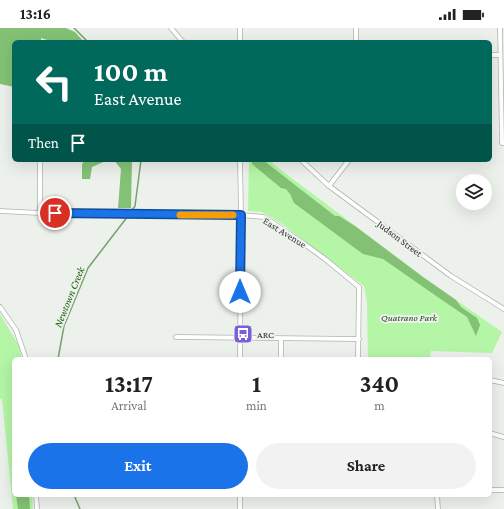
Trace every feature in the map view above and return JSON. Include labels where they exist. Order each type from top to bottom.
[{"type":"street","points":[[171,28],[180,40]]},
{"type":"street","points":[[240,28],[240,40]]},
{"type":"street","points":[[356,28],[356,40]]},
{"type":"street","points":[[500,28],[503,143]]},
{"type":"street","points":[[492,55],[500,55]]},
{"type":"street","points":[[40,162],[40,213]]},
{"type":"street","points":[[240,162],[240,357]]},
{"type":"street","name":"Judson Street","points":[[304,162],[329,186],[450,276],[504,309]]},
{"type":"street","points":[[329,186],[348,162]]},
{"type":"street","name":"East Avenue","points":[[0,211],[40,213],[241,215],[264,217],[325,259],[359,287],[359,339]]},
{"type":"street","points":[[0,307],[16,330],[25,357]]},
{"type":"street","points":[[176,337],[359,339],[358,357]]},
{"type":"street","points":[[281,339],[281,357]]},
{"type":"street","points":[[492,380],[504,382]]},
{"type":"street","points":[[494,434],[504,437]]},
{"type":"street","points":[[492,490],[504,490]]},
{"type":"street","points":[[36,497],[37,509]]},
{"type":"street","points":[[240,497],[240,509]]},
{"type":"street","points":[[437,497],[438,509]]},
{"type":"green space","points":[[0,28],[66,28],[75,32],[82,40],[48,40],[41,38],[41,40],[12,40],[12,87],[0,84]]},
{"type":"green space","points":[[83,162],[103,162],[92,167],[90,179],[82,179]]},
{"type":"green space","points":[[116,162],[132,162],[131,208],[118,208],[121,169]]},
{"type":"green space","name":"Quatrano Park","points":[[249,162],[271,162],[423,277],[502,332],[492,353],[431,351],[430,357],[368,357],[367,303],[364,286],[282,224],[262,212],[248,211]]},
{"type":"green space","points":[[252,162],[266,162],[335,216],[339,216],[355,226],[456,300],[461,307],[477,318],[480,325],[476,336],[467,317],[383,259],[363,254],[294,203],[286,189],[281,188],[252,164]]},
{"type":"green space","points":[[0,314],[18,344],[21,357],[12,357],[12,497],[32,497],[33,509],[13,509],[2,399],[0,399]]},
{"type":"green space","points":[[16,497],[29,497],[30,509],[18,509]]},
{"type":"waterway","name":"Newtown Creek","points":[[74,28],[86,40]]},
{"type":"waterway","name":"Newtown Creek","points":[[130,213],[135,206],[141,162]]},
{"type":"waterway","name":"Newtown Creek","points":[[58,357],[64,326],[88,268],[128,216]]},
{"type":"waterway","name":"Newtown Creek","points":[[75,497],[80,509]]},
{"type":"slow traffic","points":[[180,215],[233,215]]},
{"type":"place","name":"ARC","points":[[243,334]]},
{"type":"route","points":[[55,213],[241,215],[240,292]]}]
